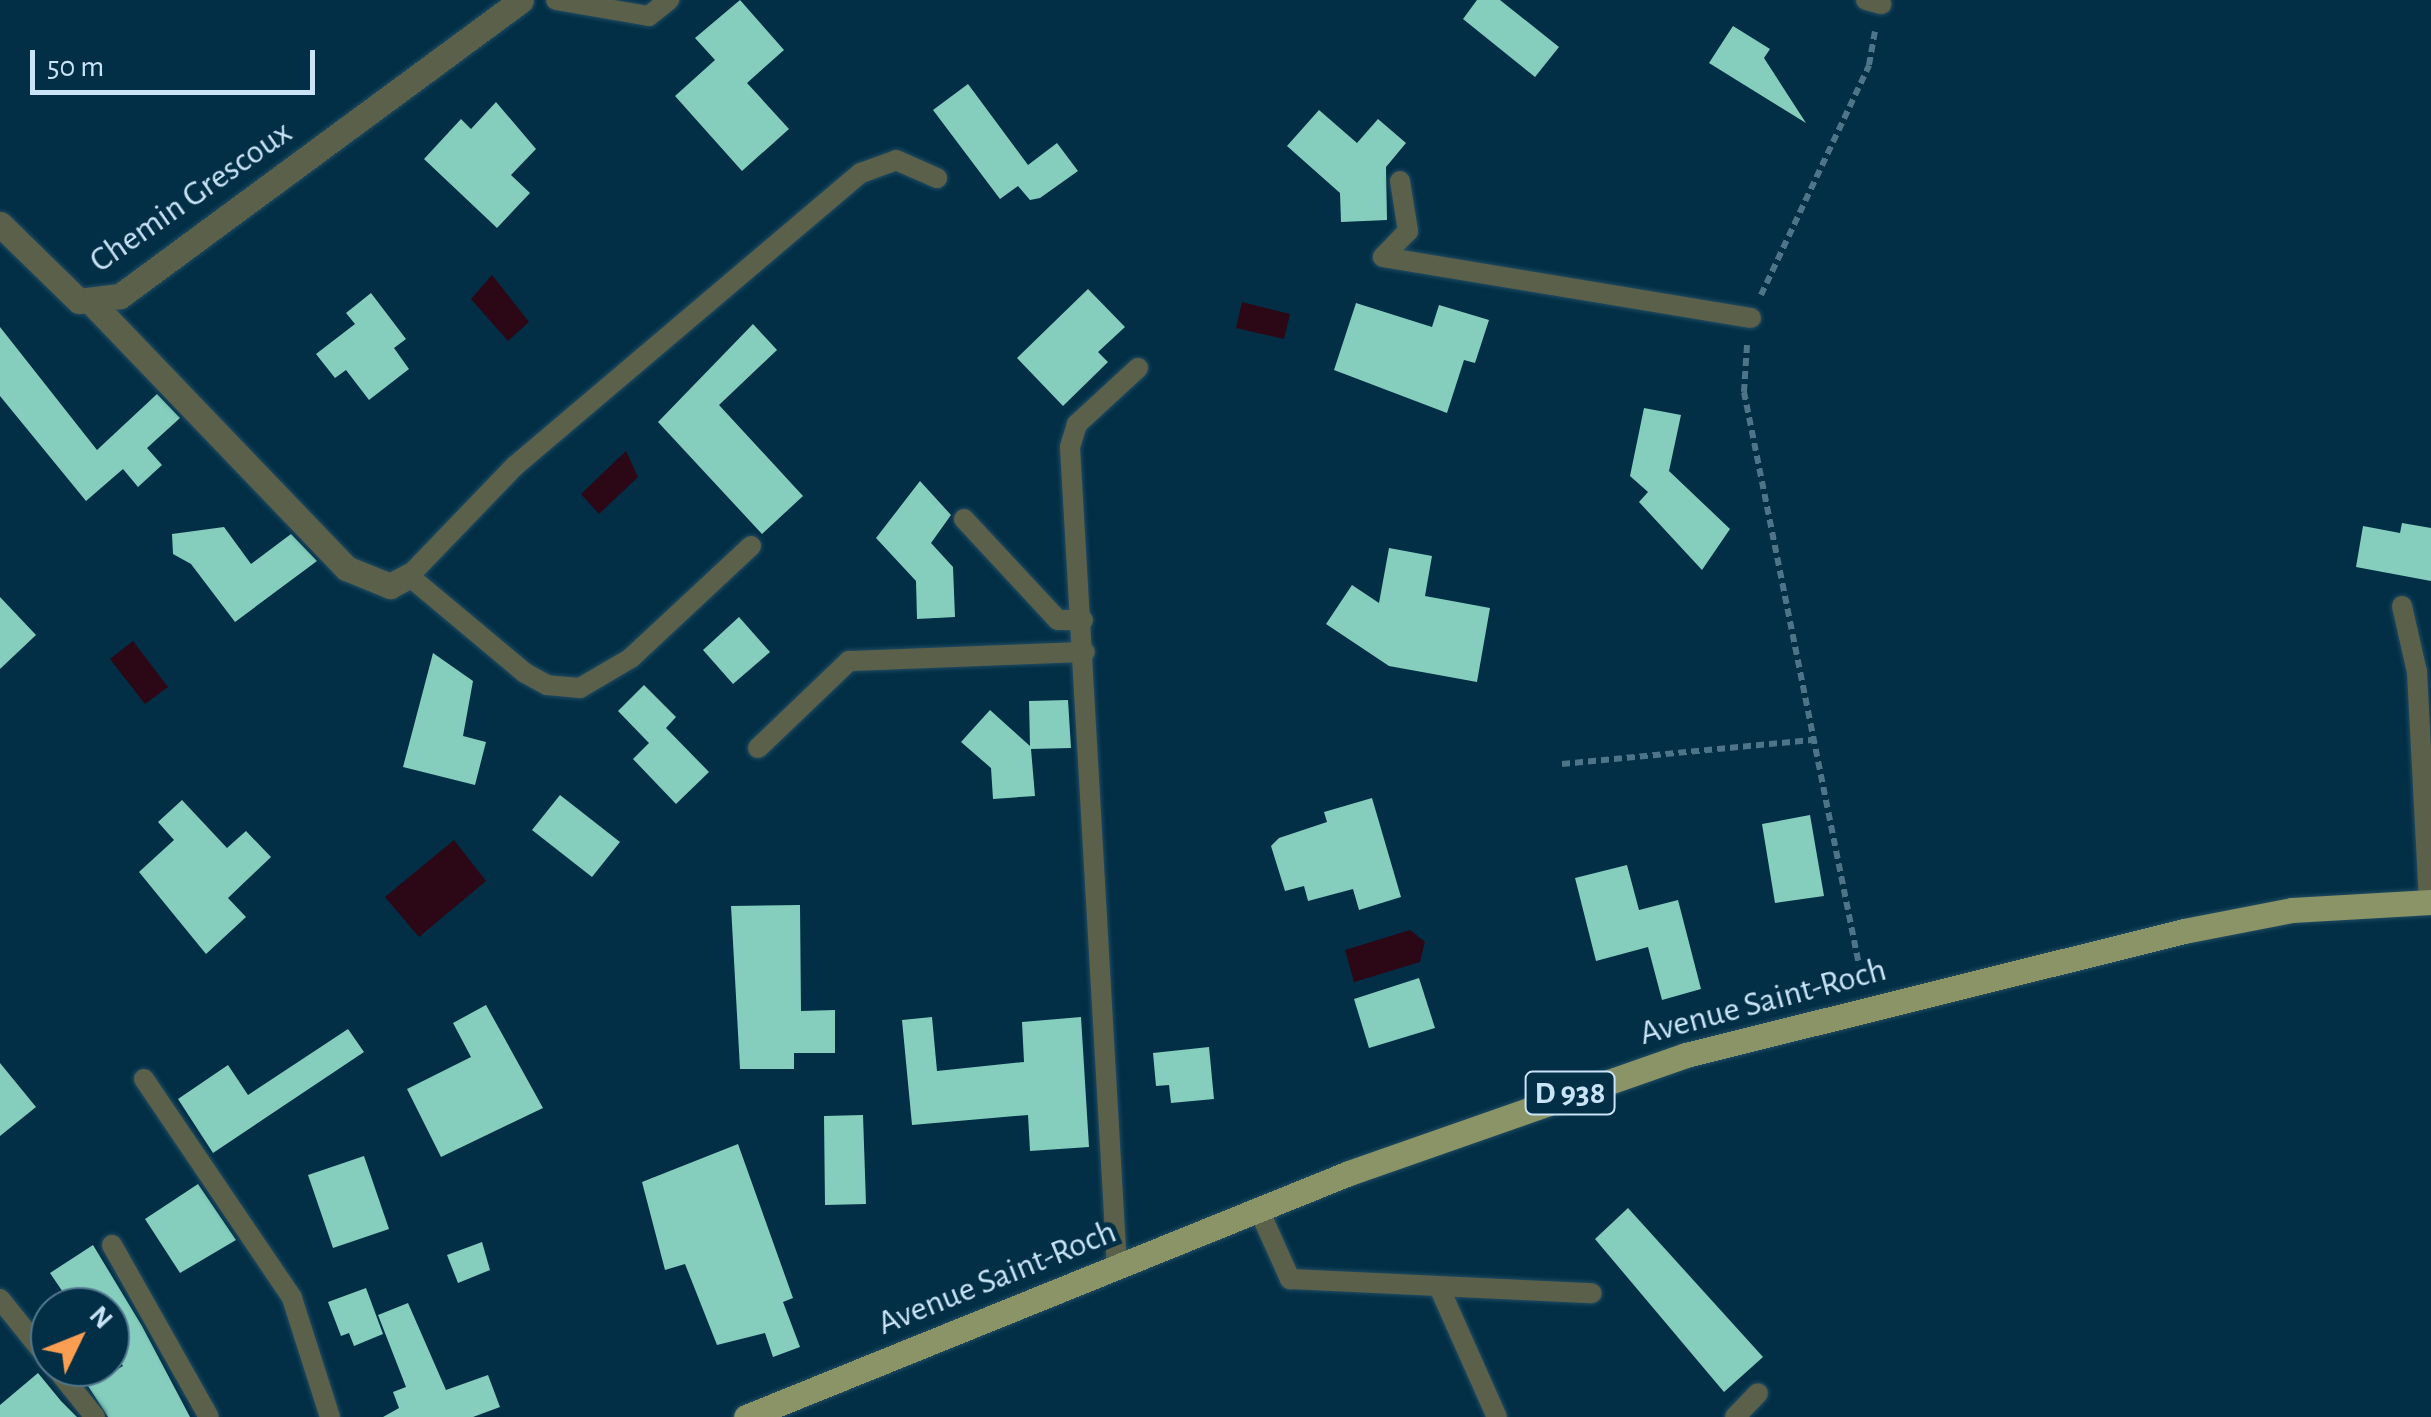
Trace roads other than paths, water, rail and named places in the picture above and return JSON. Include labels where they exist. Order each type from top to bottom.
[{"type":"main road","name":"Avenue Saint-Roch","points":[[746,1417],[1523,1108],[1686,1055],[2292,910],[2430,902]]},
{"type":"street","name":"Chemin Grescoux","points":[[93,304],[120,296],[521,0]]},
{"type":"street","name":"Chemin Grescoux","points":[[0,224],[55,286],[93,304],[346,568],[379,584],[410,576]]},
{"type":"lane","points":[[556,0],[649,16],[670,0]]},
{"type":"lane","points":[[750,546],[631,658],[580,688],[547,685],[525,673],[410,576],[515,466],[861,173],[896,160],[937,178]]},
{"type":"lane","points":[[1400,182],[1408,232],[1383,257],[1751,318]]},
{"type":"lane","points":[[1117,1267],[1084,620],[1070,447],[1077,424],[1138,368]]},
{"type":"lane","points":[[964,519],[1058,620],[1084,620]]},
{"type":"lane","points":[[2402,606],[2417,672],[2430,902]]},
{"type":"lane","points":[[758,748],[848,661],[1085,652]]},
{"type":"lane","points":[[144,1079],[292,1298],[330,1417]]},
{"type":"lane","points":[[1259,1210],[1290,1278],[1592,1292]]},
{"type":"lane","points":[[112,1245],[209,1417]]},
{"type":"lane","points":[[1439,1287],[1497,1417]]},
{"type":"lane","points":[[0,1299],[30,1336]]},
{"type":"lane","points":[[71,1387],[96,1417]]},
{"type":"lane","points":[[1734,1417],[1758,1392]]}]
